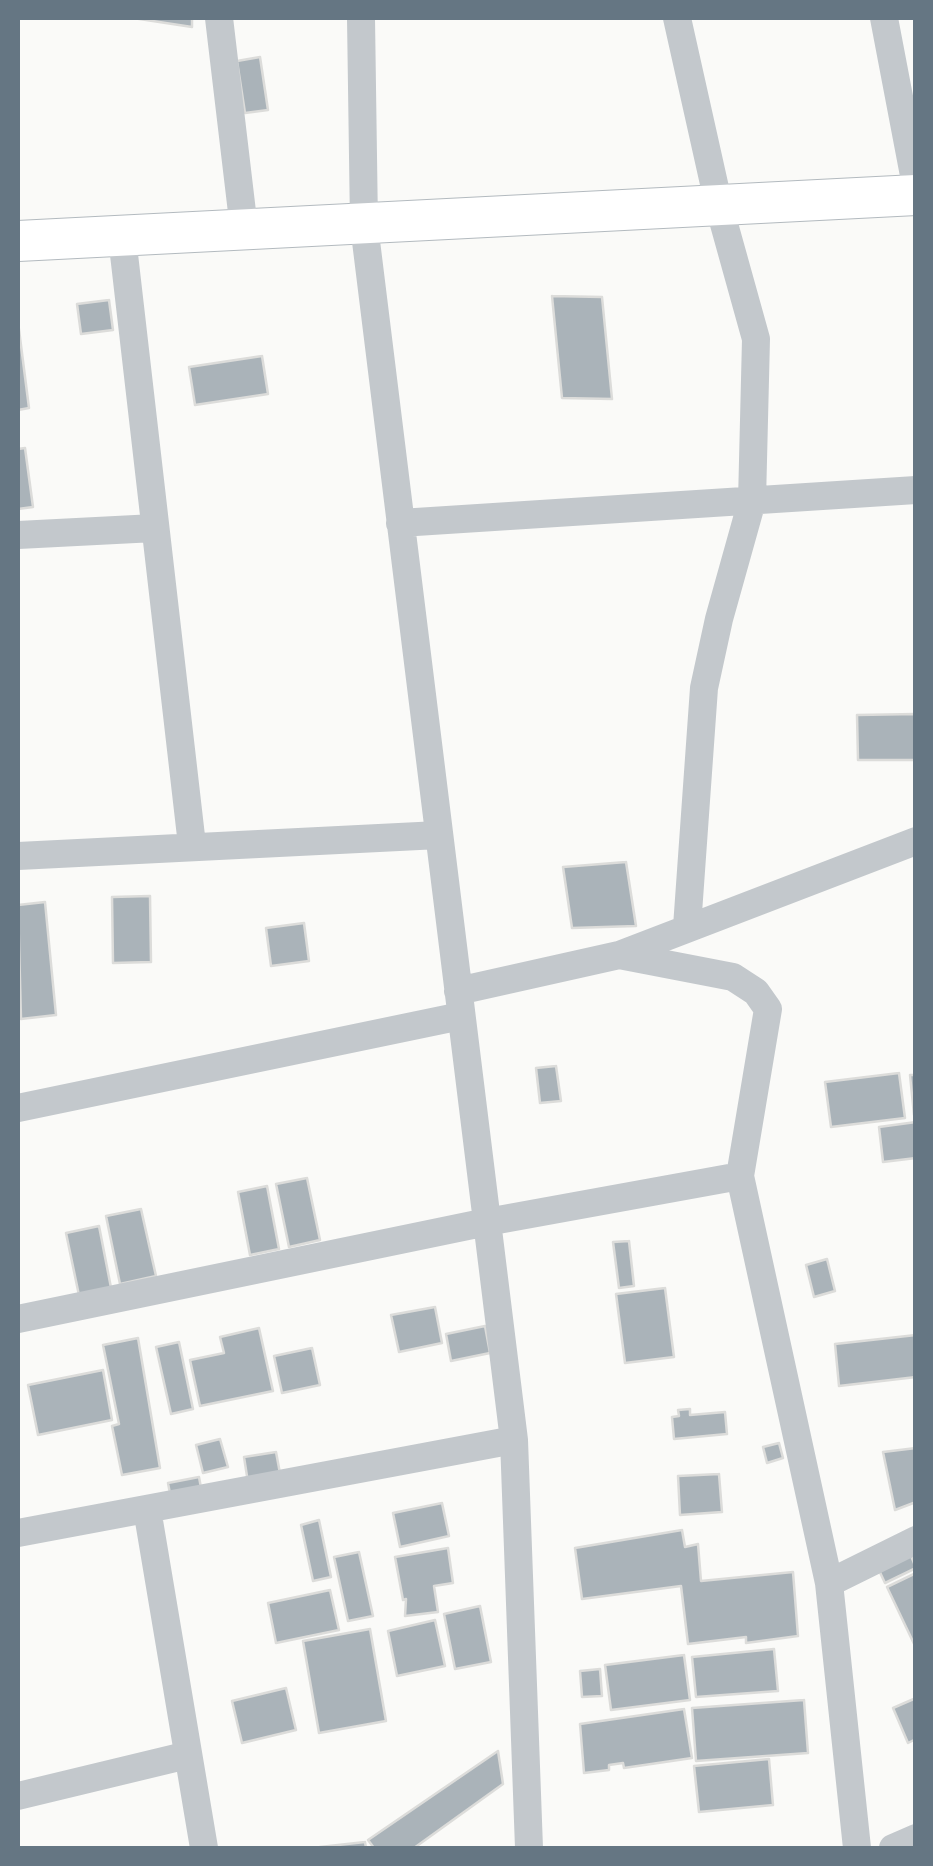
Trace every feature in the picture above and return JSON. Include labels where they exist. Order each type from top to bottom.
[{"type":"street","points":[[218,18],[244,229]]},
{"type":"street","points":[[361,18],[364,225],[514,1440],[529,1848]]},
{"type":"street","points":[[677,18],[720,206],[756,339],[752,500],[704,688],[687,927]]},
{"type":"street","points":[[884,18],[916,186]]},
{"type":"street","points":[[18,241],[916,195]]},
{"type":"street","points":[[122,237],[192,845]]},
{"type":"street","points":[[400,523],[916,490]]},
{"type":"street","points":[[18,535],[155,528]]},
{"type":"street","points":[[18,856],[439,835]]},
{"type":"street","points":[[18,1108],[460,1004],[619,955],[916,842]]},
{"type":"street","points":[[619,955],[733,976],[756,992],[768,1009],[740,1176],[830,1583],[857,1848]]},
{"type":"street","points":[[18,1319],[487,1222],[740,1176]]},
{"type":"street","points":[[18,1533],[514,1440]]},
{"type":"street","points":[[148,1508],[204,1848]]},
{"type":"street","points":[[830,1583],[916,1540]]},
{"type":"street","points":[[18,1796],[188,1755]]},
{"type":"street","points":[[893,1848],[916,1838]]},
{"type":"building","points":[[133,18],[192,18],[192,27]]},
{"type":"building","points":[[260,57],[268,110],[245,113],[237,61]]},
{"type":"building","points":[[552,296],[602,297],[612,399],[562,398]]},
{"type":"building","points":[[109,300],[113,330],[81,334],[77,304]]},
{"type":"building","points":[[18,322],[29,408],[18,410]]},
{"type":"building","points":[[262,356],[268,394],[195,405],[189,367]]},
{"type":"building","points":[[25,448],[33,507],[18,509],[18,449]]},
{"type":"building","points":[[916,714],[916,760],[858,760],[857,715]]},
{"type":"building","points":[[626,862],[636,926],[572,928],[563,867]]},
{"type":"building","points":[[150,896],[151,962],[113,963],[112,897]]},
{"type":"building","points":[[45,902],[56,1015],[21,1019],[18,905]]},
{"type":"building","points":[[304,923],[309,961],[271,966],[266,928]]},
{"type":"building","points":[[556,1066],[561,1101],[540,1103],[536,1068]]},
{"type":"building","points":[[899,1073],[905,1118],[831,1127],[825,1082]]},
{"type":"building","points":[[910,1075],[916,1075],[916,1115],[914,1115]]},
{"type":"building","points":[[916,1122],[916,1158],[883,1162],[879,1127]]},
{"type":"building","points":[[307,1178],[320,1240],[289,1247],[276,1184]]},
{"type":"building","points":[[267,1186],[279,1249],[250,1255],[238,1192]]},
{"type":"building","points":[[141,1209],[156,1276],[120,1284],[106,1216]]},
{"type":"building","points":[[99,1226],[113,1298],[81,1305],[66,1233]]},
{"type":"building","points":[[629,1241],[634,1286],[619,1288],[613,1242]]},
{"type":"building","points":[[827,1259],[835,1291],[814,1297],[806,1265]]},
{"type":"building","points":[[665,1288],[674,1357],[625,1363],[616,1294]]},
{"type":"building","points":[[435,1307],[442,1343],[399,1352],[391,1315]]},
{"type":"building","points":[[485,1326],[490,1353],[451,1361],[446,1334]]},
{"type":"building","points":[[259,1328],[273,1391],[200,1406],[190,1360],[224,1353],[220,1337]]},
{"type":"building","points":[[916,1335],[916,1377],[839,1386],[835,1344]]},
{"type":"building","points":[[138,1338],[160,1468],[122,1475],[112,1426],[119,1424],[103,1345]]},
{"type":"building","points":[[179,1342],[193,1409],[171,1414],[156,1347]]},
{"type":"building","points":[[312,1348],[320,1385],[282,1393],[274,1356]]},
{"type":"building","points":[[103,1370],[112,1420],[38,1435],[28,1385]]},
{"type":"building","points":[[690,1409],[690,1415],[725,1412],[727,1434],[674,1439],[672,1417],[679,1416],[678,1410]]},
{"type":"building","points":[[220,1439],[228,1467],[203,1473],[196,1445]]},
{"type":"building","points":[[779,1443],[783,1458],[767,1463],[763,1447]]},
{"type":"building","points":[[916,1448],[916,1502],[895,1510],[883,1452]]},
{"type":"building","points":[[276,1452],[282,1484],[249,1489],[244,1457]]},
{"type":"building","points":[[719,1474],[722,1512],[680,1515],[678,1476]]},
{"type":"building","points":[[199,1477],[204,1504],[173,1510],[168,1483]]},
{"type":"building","points":[[442,1503],[449,1536],[400,1547],[393,1513]]},
{"type":"building","points":[[319,1520],[331,1577],[313,1581],[301,1525]]},
{"type":"building","points":[[682,1530],[685,1547],[698,1544],[701,1581],[793,1572],[798,1636],[746,1643],[746,1637],[688,1644],[681,1586],[582,1599],[575,1548]]},
{"type":"building","points":[[448,1548],[453,1583],[434,1586],[438,1612],[405,1616],[406,1599],[403,1600],[395,1557]]},
{"type":"building","points":[[909,1551],[916,1568],[885,1583],[877,1566]]},
{"type":"building","points":[[359,1552],[373,1616],[348,1621],[334,1557]]},
{"type":"building","points":[[916,1573],[916,1648],[887,1587]]},
{"type":"building","points":[[330,1590],[339,1630],[276,1643],[268,1603]]},
{"type":"building","points":[[480,1606],[491,1662],[455,1669],[444,1614]]},
{"type":"building","points":[[435,1620],[445,1666],[397,1676],[388,1631]]},
{"type":"building","points":[[370,1629],[386,1721],[319,1733],[303,1641]]},
{"type":"building","points":[[774,1649],[778,1691],[696,1697],[692,1657]]},
{"type":"building","points":[[684,1655],[690,1700],[611,1710],[605,1665]]},
{"type":"building","points":[[600,1669],[602,1696],[582,1697],[580,1671]]},
{"type":"building","points":[[286,1688],[296,1730],[242,1743],[232,1701]]},
{"type":"building","points":[[916,1698],[916,1739],[908,1743],[893,1708]]},
{"type":"building","points":[[804,1700],[808,1753],[696,1761],[692,1708]]},
{"type":"building","points":[[684,1709],[692,1758],[624,1768],[623,1763],[609,1765],[609,1770],[584,1773],[580,1724]]},
{"type":"building","points":[[498,1751],[503,1784],[414,1848],[374,1848],[368,1840]]},
{"type":"building","points":[[769,1759],[773,1805],[699,1812],[694,1766]]},
{"type":"building","points":[[365,1842],[366,1848],[320,1848],[320,1847]]}]
